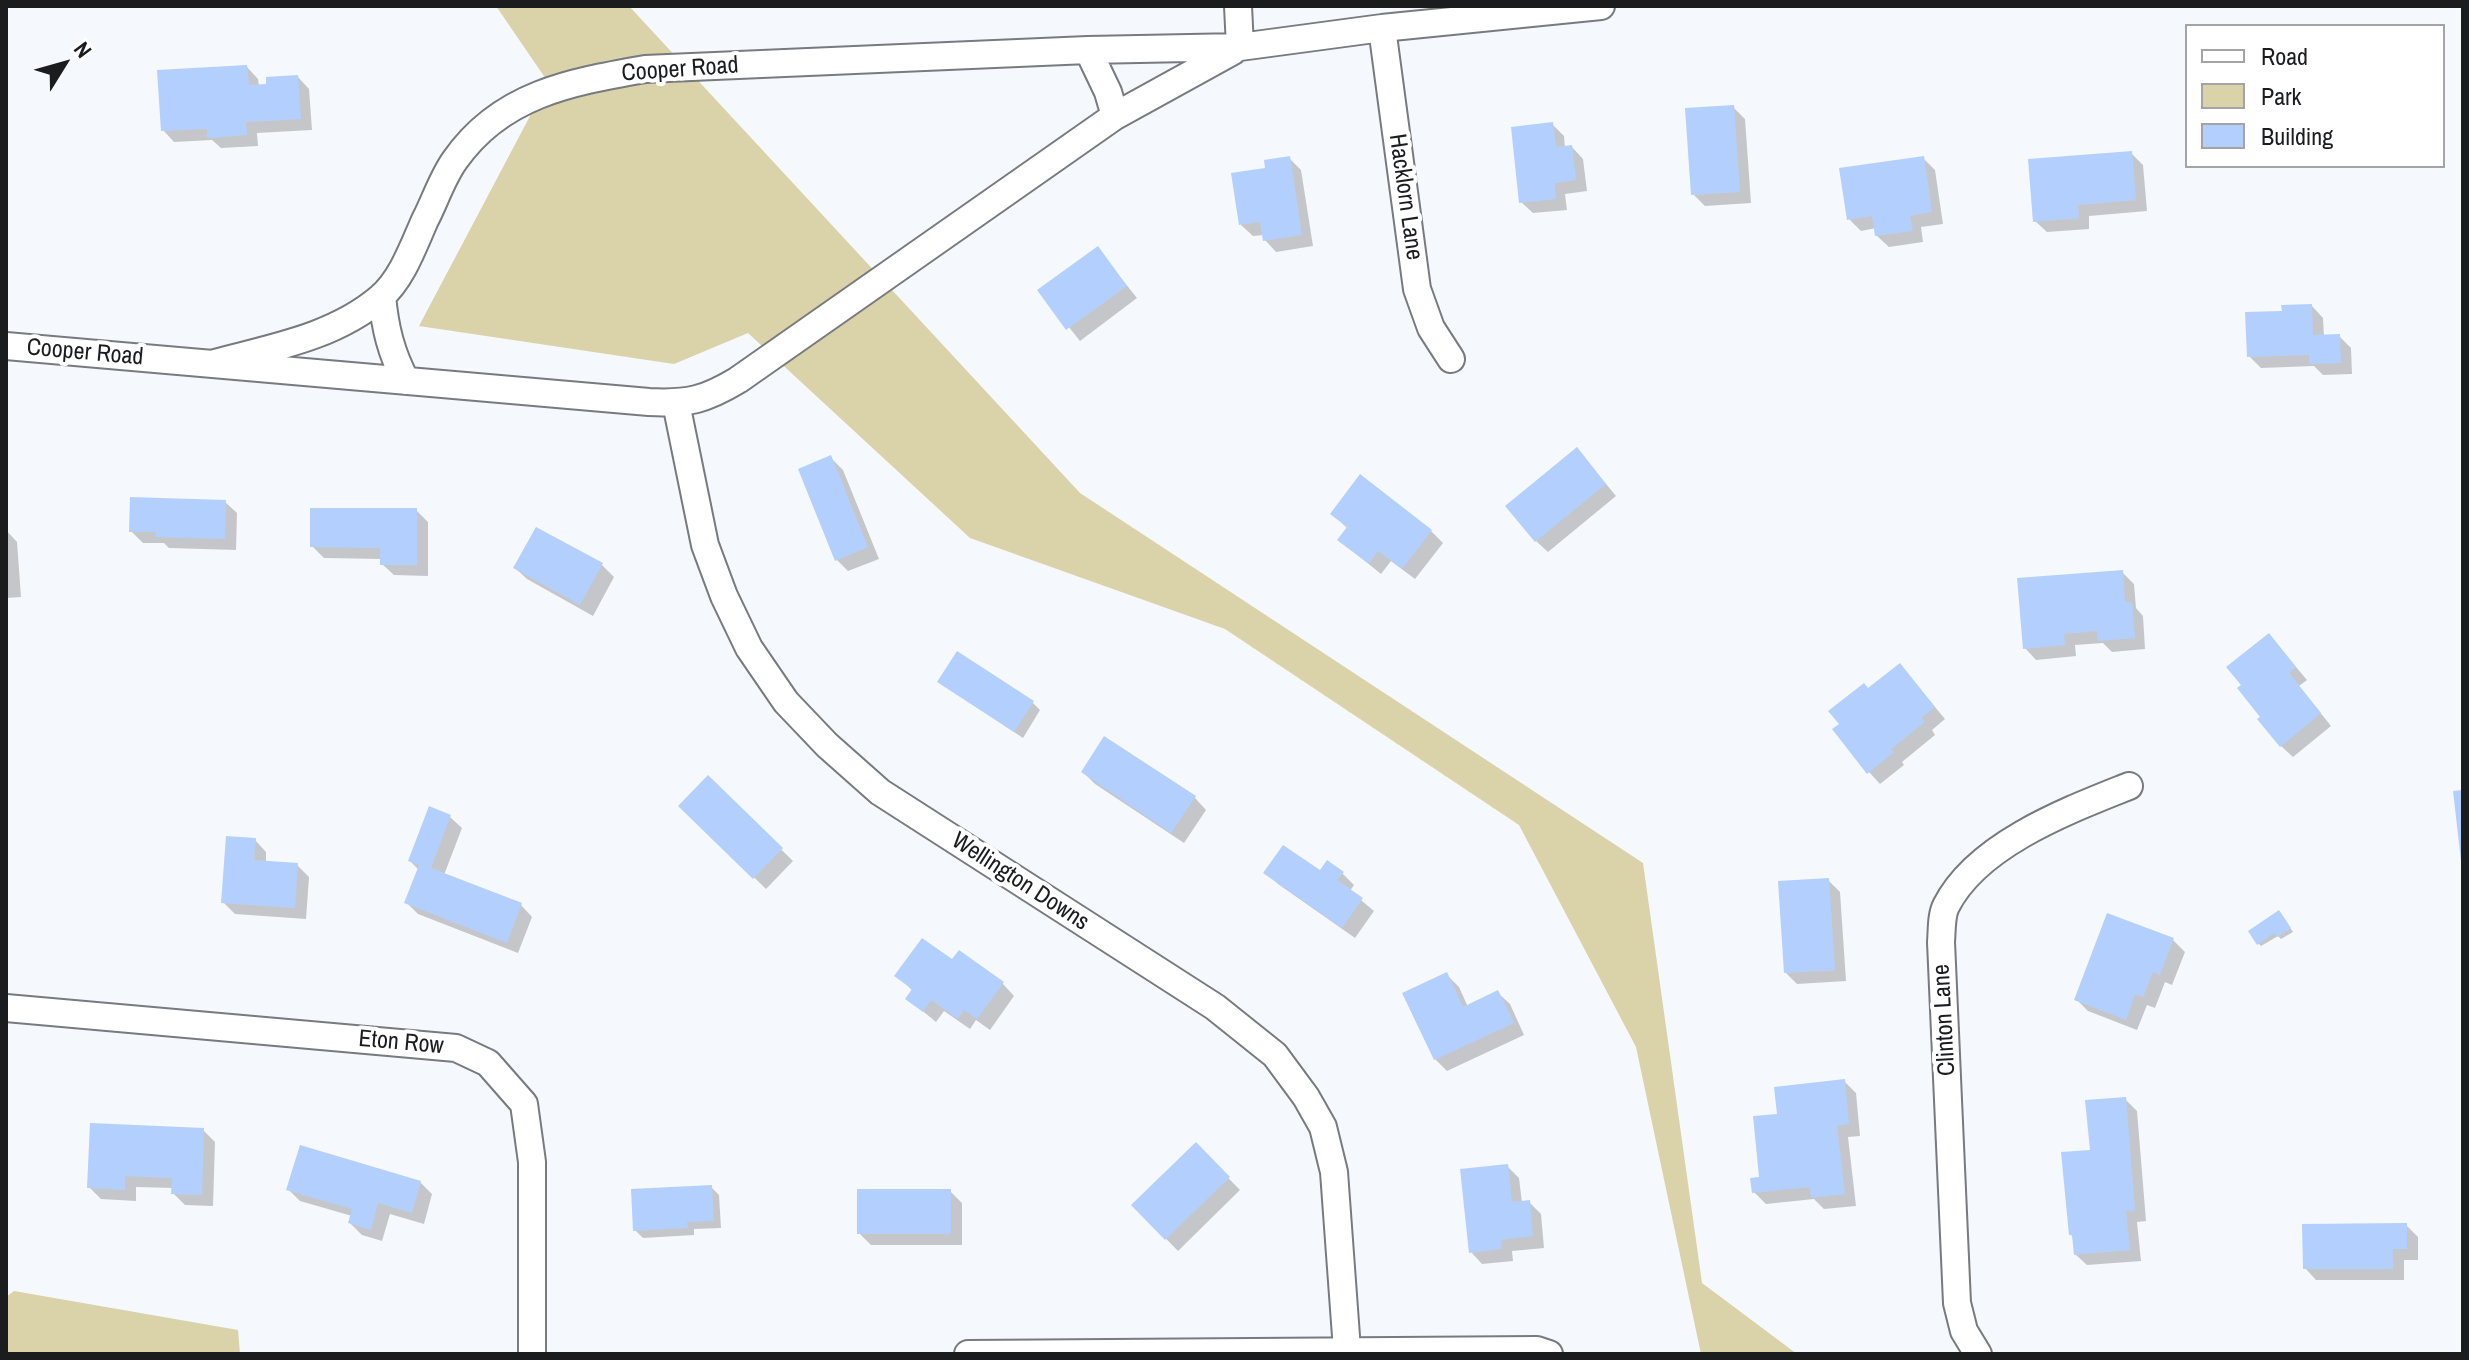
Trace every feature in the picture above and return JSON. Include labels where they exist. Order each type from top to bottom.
[{"type":"street","points":[[1238,6],[1240,47]]},
{"type":"street","name":"Cooper Road","points":[[211,364],[317,335],[360,313],[382,296],[398,277],[453,162],[480,129],[534,95],[582,80],[645,69],[1088,50],[1240,47],[1382,28],[1601,6]]},
{"type":"street","name":"Hacklorn Lane","points":[[1382,28],[1417,289],[1431,328],[1451,359]]},
{"type":"street","name":"Cooper Road","points":[[6,346],[676,403],[712,396],[1115,116],[1240,47]]},
{"type":"street","points":[[1088,50],[1108,92],[1115,116]]},
{"type":"street","points":[[382,296],[385,329],[406,381]]},
{"type":"street","name":"Wellington Downs","points":[[676,403],[705,545],[724,596],[749,648],[786,702],[827,745],[880,792],[1215,1007],[1275,1055],[1306,1097],[1323,1127],[1334,1172],[1347,1350]]},
{"type":"street","name":"Clinton Lane","points":[[1978,1354],[1964,1331],[1957,1303],[1941,942],[1944,908],[1958,887],[1976,869],[2025,832],[2064,812],[2129,786]]},
{"type":"street","name":"Eton Row","points":[[6,1008],[456,1048],[488,1063],[524,1104],[532,1162],[532,1354]]},
{"type":"street","points":[[968,1354],[1347,1350],[1537,1350],[1549,1354]]},
{"type":"green space","points":[[496,6],[629,6],[1080,493],[1643,863],[1702,1283],[1797,1354],[1701,1354],[1636,1047],[1519,825],[1225,629],[970,538],[748,333],[674,364],[419,326],[548,82]]},
{"type":"green space","points":[[14,1291],[238,1330],[240,1354],[6,1354],[6,1297]]},
{"type":"building","points":[[247,65],[249,85],[266,84],[266,77],[298,75],[301,119],[246,122],[247,135],[207,138],[207,129],[161,131],[157,70]]},
{"type":"building","points":[[1734,105],[1740,192],[1691,195],[1685,108]]},
{"type":"building","points":[[1553,122],[1556,147],[1572,145],[1576,180],[1555,183],[1556,199],[1519,203],[1511,127]]},
{"type":"building","points":[[2132,151],[2136,200],[2078,205],[2079,218],[2033,222],[2028,159]]},
{"type":"building","points":[[1290,156],[1302,235],[1263,241],[1260,222],[1239,225],[1231,173],[1265,168],[1264,160]]},
{"type":"building","points":[[1924,156],[1932,212],[1910,216],[1913,231],[1875,236],[1872,216],[1847,220],[1839,168]]},
{"type":"building","points":[[1098,246],[1127,286],[1066,330],[1037,290]]},
{"type":"building","points":[[2312,304],[2313,335],[2340,334],[2341,363],[2309,364],[2309,355],[2247,357],[2245,312],[2282,311],[2281,305]]},
{"type":"building","points":[[1577,447],[1606,484],[1535,542],[1505,506]]},
{"type":"building","points":[[831,455],[868,547],[835,561],[798,469]]},
{"type":"building","points":[[1360,474],[1432,530],[1402,569],[1378,551],[1369,564],[1337,540],[1347,527],[1330,514]]},
{"type":"building","points":[[130,497],[226,500],[225,539],[155,537],[156,532],[129,532]]},
{"type":"building","points":[[310,508],[417,508],[417,565],[380,565],[380,548],[310,547]]},
{"type":"building","points":[[536,527],[603,563],[580,605],[513,568]]},
{"type":"building","points":[[2123,570],[2125,602],[2132,602],[2135,638],[2098,641],[2097,631],[2064,634],[2065,645],[2023,649],[2017,578]]},
{"type":"building","points":[[2269,633],[2296,667],[2289,673],[2321,713],[2280,747],[2257,719],[2260,717],[2237,688],[2241,685],[2226,667]]},
{"type":"building","points":[[957,651],[1034,701],[1014,732],[937,682]]},
{"type":"building","points":[[1900,663],[1935,707],[1921,718],[1925,722],[1891,749],[1894,752],[1867,774],[1832,729],[1839,724],[1828,711],[1864,683],[1868,688]]},
{"type":"building","points":[[1104,736],[1196,796],[1171,833],[1081,772]]},
{"type":"building","points":[[708,775],[783,848],[753,879],[678,806]]},
{"type":"building","points":[[2463,790],[2463,861],[2461,861],[2453,791]]},
{"type":"building","points":[[429,806],[451,815],[431,868],[522,903],[507,943],[404,903],[419,865],[408,861]]},
{"type":"building","points":[[226,836],[256,838],[254,860],[298,863],[295,908],[221,903]]},
{"type":"building","points":[[1283,845],[1320,870],[1327,860],[1344,872],[1337,880],[1363,898],[1342,928],[1263,873]]},
{"type":"building","points":[[1829,878],[1835,970],[1784,973],[1778,881]]},
{"type":"building","points":[[2279,910],[2291,928],[2277,937],[2274,933],[2257,945],[2248,931]]},
{"type":"building","points":[[2107,913],[2174,938],[2160,975],[2153,972],[2143,997],[2135,994],[2126,1020],[2074,1000]]},
{"type":"building","points":[[922,938],[952,959],[959,950],[1004,982],[977,1019],[964,1010],[958,1019],[931,1000],[923,1012],[905,999],[912,989],[894,976]]},
{"type":"building","points":[[1447,972],[1463,1007],[1498,990],[1514,1023],[1434,1060],[1402,993]]},
{"type":"building","points":[[1845,1079],[1849,1124],[1837,1126],[1845,1194],[1811,1198],[1810,1187],[1752,1193],[1750,1178],[1759,1177],[1753,1116],[1777,1114],[1774,1087]]},
{"type":"building","points":[[2126,1097],[2135,1210],[2126,1211],[2130,1250],[2074,1255],[2072,1235],[2069,1235],[2061,1152],[2090,1150],[2085,1100]]},
{"type":"building","points":[[90,1123],[204,1128],[202,1195],[171,1194],[172,1178],[125,1176],[125,1190],[87,1188]]},
{"type":"building","points":[[1196,1142],[1230,1177],[1165,1240],[1131,1205]]},
{"type":"building","points":[[300,1145],[421,1181],[412,1213],[378,1203],[371,1230],[348,1223],[352,1209],[286,1190]]},
{"type":"building","points":[[1508,1164],[1512,1202],[1530,1200],[1533,1236],[1501,1240],[1502,1249],[1469,1253],[1460,1169]]},
{"type":"building","points":[[712,1185],[714,1221],[687,1222],[688,1228],[633,1231],[631,1189]]},
{"type":"building","points":[[857,1189],[951,1189],[951,1234],[857,1234]]},
{"type":"building","points":[[2407,1223],[2407,1249],[2393,1249],[2393,1269],[2303,1269],[2302,1224]]}]
